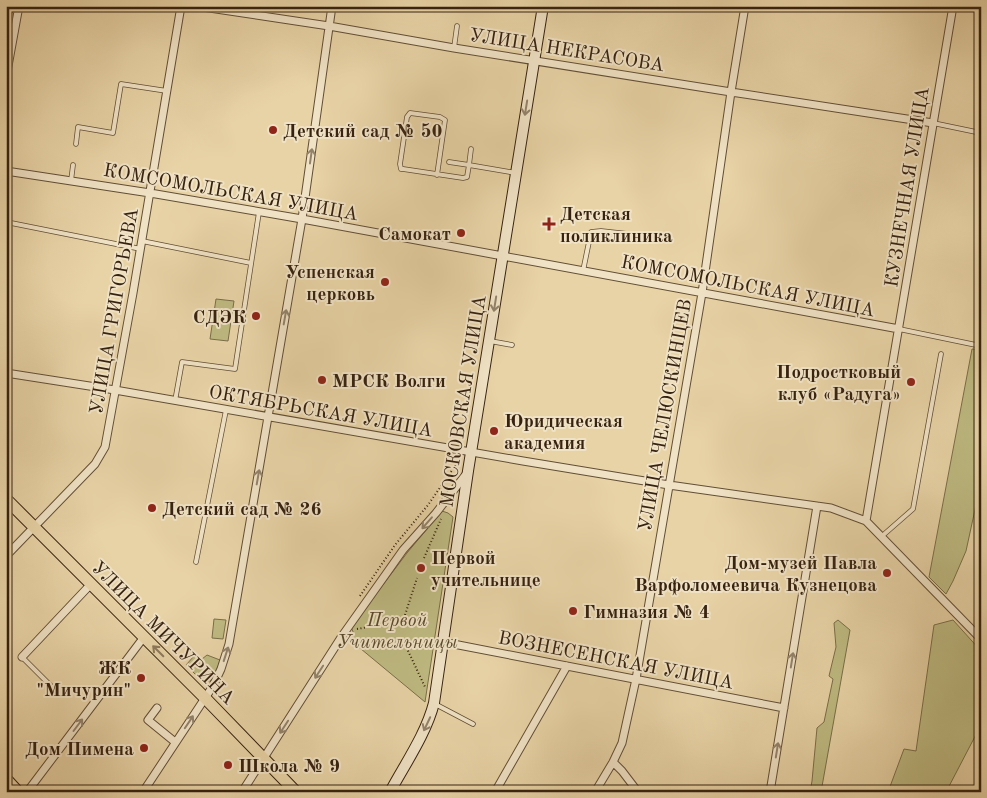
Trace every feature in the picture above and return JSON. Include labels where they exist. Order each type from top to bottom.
[{"type":"main road","name":"МОСКОВСКАЯ УЛИЦА","points":[[390,792],[427,724],[434,703],[468,471],[543,6]]},
{"type":"main road","name":"УЛИЦА МИЧУРИНА","points":[[6,499],[296,792]]},
{"type":"main road","points":[[6,779],[18,792]]},
{"type":"street","points":[[6,77],[19,6]]},
{"type":"street","name":"УЛИЦА ГРИГОРЬЕВА","points":[[6,556],[96,464],[105,447],[141,249],[181,6]]},
{"type":"street","name":"УЛИЦА НЕКРАСОВА","points":[[196,6],[933,123]]},
{"type":"street","points":[[143,792],[213,686],[229,644],[302,219],[332,6]]},
{"type":"street","name":"УЛИЦА ЧЕЛЮСКИНЦЕВ","points":[[595,792],[622,743],[636,679],[702,293],[744,6]]},
{"type":"street","name":"КУЗНЕЧНАЯ УЛИЦА","points":[[866,521],[953,6]]},
{"type":"street","name":"КОМСОМОЛЬСКАЯ УЛИЦА","points":[[6,171],[302,219],[899,329]]},
{"type":"street","name":"ОКТЯБРЬСКАЯ УЛИЦА","points":[[6,373],[669,485],[831,508],[866,521]]},
{"type":"street","points":[[242,792],[345,632],[403,550],[468,471]]},
{"type":"street","points":[[770,792],[817,506]]},
{"type":"street","points":[[866,521],[978,630],[981,639]]},
{"type":"street","points":[[22,657],[91,584]]},
{"type":"street","points":[[27,792],[144,637]]},
{"type":"street","name":"ВОЗНЕСЕНСКАЯ УЛИЦА","points":[[442,642],[784,708]]},
{"type":"street","points":[[495,792],[567,666]]},
{"type":"street","points":[[157,708],[148,720],[176,742]]},
{"type":"street","points":[[613,762],[638,792]]},
{"type":"lane","points":[[454,48],[457,26]]},
{"type":"lane","points":[[76,144],[78,126],[113,133],[121,84],[167,91]]},
{"type":"lane","points":[[437,175],[445,120],[440,117],[408,114],[401,169],[437,175],[465,178],[471,149]]},
{"type":"lane","points":[[933,123],[981,133]]},
{"type":"lane","points":[[449,162],[516,173]]},
{"type":"lane","points":[[71,181],[72,165]]},
{"type":"lane","points":[[175,401],[182,362],[235,369],[259,212]]},
{"type":"lane","points":[[6,222],[141,249]]},
{"type":"lane","points":[[583,271],[591,232],[601,231],[628,234]]},
{"type":"lane","points":[[142,240],[251,263]]},
{"type":"lane","name":"КОМСОМОЛЬСКАЯ УЛИЦА","points":[[899,329],[981,346]]},
{"type":"lane","points":[[489,341],[512,345]]},
{"type":"lane","points":[[881,537],[913,509],[941,354]]},
{"type":"lane","points":[[196,562],[226,410]]},
{"type":"lane","points":[[22,657],[54,689]]},
{"type":"lane","points":[[434,703],[473,724]]},
{"type":"path","points":[[424,558],[441,519]]},
{"type":"path","points":[[405,615],[417,578]]},
{"type":"path","points":[[345,632],[384,624]]},
{"type":"path","points":[[402,638],[424,687]]},
{"type":"green space","points":[[216,299],[234,301],[228,341],[210,339]]},
{"type":"green space","points":[[972,349],[981,350],[981,482],[966,551],[946,594],[929,577]]},
{"type":"green space","name":"Первой Учительницы","points":[[442,511],[453,517],[425,702],[349,639],[354,634],[351,627],[407,553]]},
{"type":"green space","points":[[214,619],[226,620],[223,639],[212,638]]},
{"type":"green space","points":[[838,620],[850,630],[821,792],[810,792],[817,728],[824,722],[833,679],[829,676],[836,647],[834,623]]},
{"type":"green space","points":[[953,620],[981,651],[981,725],[946,792],[888,792],[904,749],[916,751],[934,625]]},
{"type":"green space","points":[[207,655],[220,660],[213,680],[206,682],[202,681],[186,665],[194,656],[202,659]]},
{"type":"place","name":"Детский сад № 50","points":[[273,130]]},
{"type":"place","name":"Детская поликлиника","points":[[549,224]]},
{"type":"place","name":"Самокат","points":[[461,233]]},
{"type":"place","name":"Успенская церковь","points":[[385,282]]},
{"type":"place","name":"СДЭК","points":[[256,316]]},
{"type":"place","name":"МРСК Волги","points":[[322,380]]},
{"type":"place","name":"Подростковый клуб «Радуга»","points":[[911,382]]},
{"type":"place","name":"Юридическая академия","points":[[494,431]]},
{"type":"place","name":"Детский сад № 26","points":[[152,508]]},
{"type":"place","name":"Первой учительнице","points":[[421,568]]},
{"type":"place","name":"Дом-музей Павла Варфоломеевича Кузнецова","points":[[887,573]]},
{"type":"place","name":"Гимназия № 4","points":[[573,611]]},
{"type":"place","name":"ЖК \"Мичурин\"","points":[[141,678]]},
{"type":"place","name":"Дом Пимена","points":[[144,748]]},
{"type":"place","name":"Школа № 9","points":[[228,765]]}]
